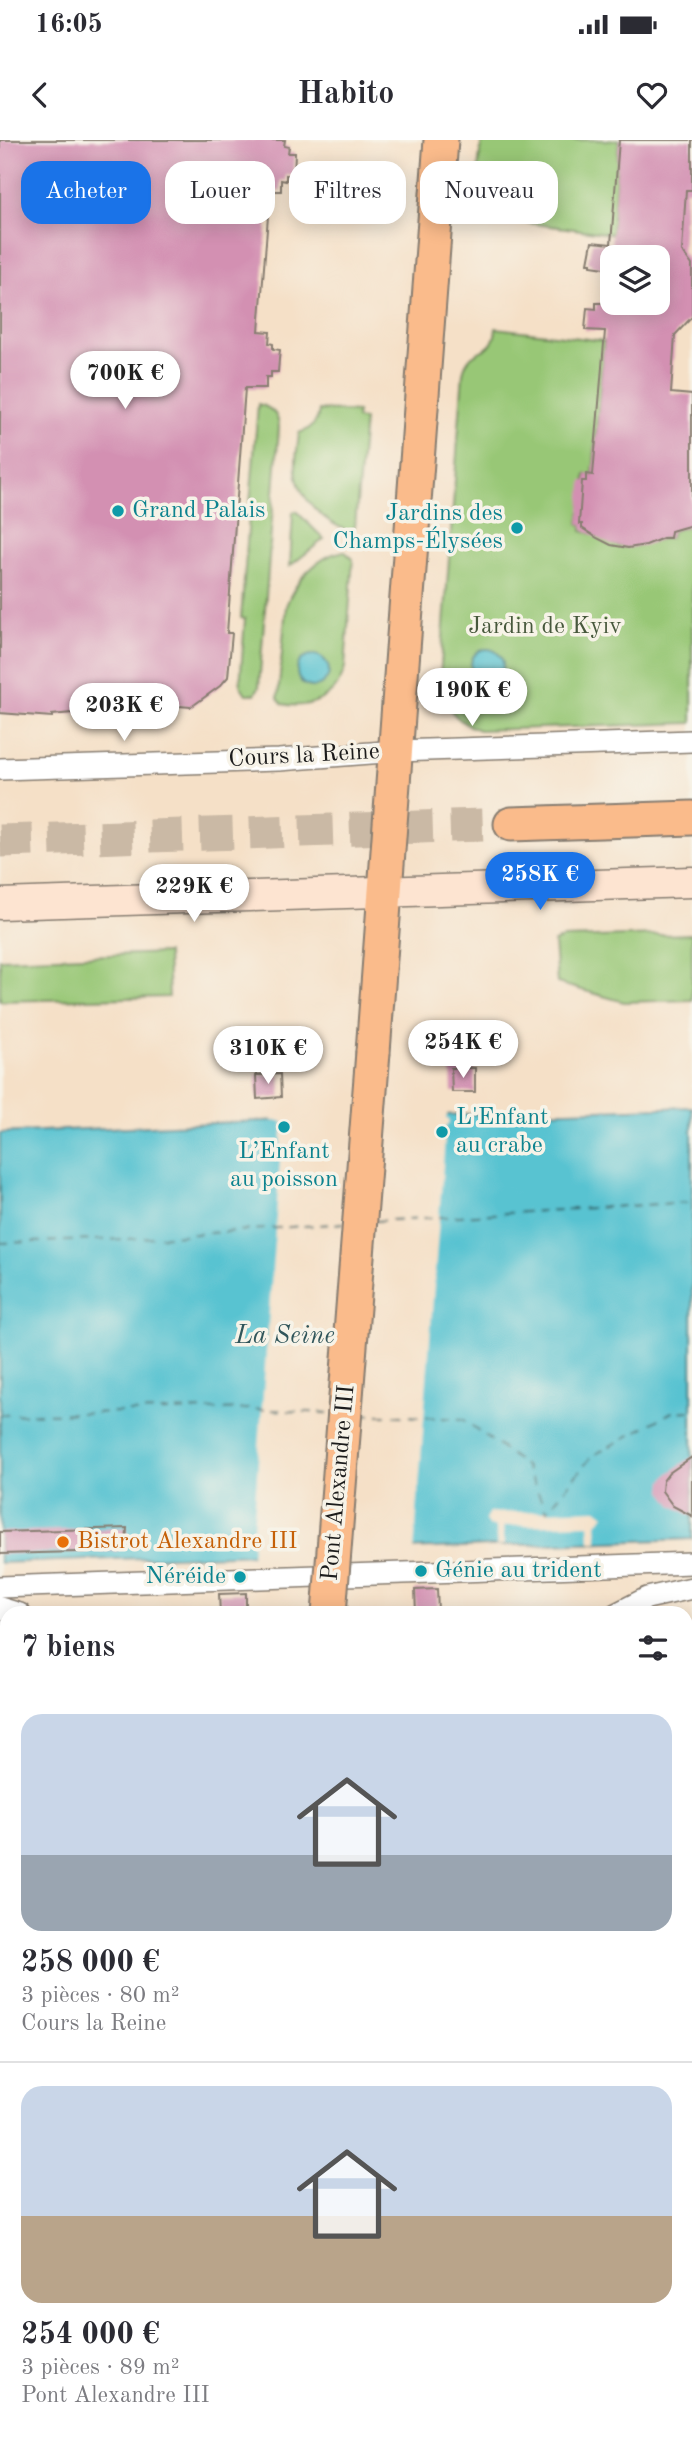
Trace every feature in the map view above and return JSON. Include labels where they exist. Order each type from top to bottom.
[{"type":"main road","name":"Pont Alexandre III","points":[[330,1606],[397,751],[441,140]]},
{"type":"main road","points":[[511,824],[692,818]]},
{"type":"street","name":"Cours la Reine","points":[[0,769],[279,760],[397,751],[692,740]]},
{"type":"street","points":[[0,904],[692,882]]},
{"type":"street","points":[[0,1587],[692,1563]]},
{"type":"street","points":[[632,1606],[647,1598],[692,1588]]},
{"type":"green space","points":[[482,140],[619,140],[612,234],[536,224],[558,224],[558,161],[479,161]]},
{"type":"green space","name":"Jardins des Champs-Élysées","points":[[496,328],[604,341],[593,475],[586,474],[579,524],[582,524],[582,531],[625,547],[670,538],[671,531],[692,525],[692,723],[479,730],[456,717],[446,703],[440,678],[463,373],[471,357],[491,344]]},
{"type":"green space","points":[[258,404],[273,412],[278,419],[279,428],[259,687],[255,694],[246,694],[240,685],[245,619],[241,618]]},
{"type":"green space","points":[[319,410],[357,412],[356,419],[364,420],[355,527],[349,531],[322,516],[308,500],[298,482],[296,467],[299,433],[314,424]]},
{"type":"green space","points":[[296,511],[324,539],[290,566],[293,512]]},
{"type":"green space","points":[[344,551],[353,559],[345,667],[341,677],[330,693],[322,699],[303,705],[282,704],[278,698],[286,606],[308,571],[325,558]]},
{"type":"green space","points":[[692,934],[692,1000],[624,1002],[557,983],[554,942],[563,938]]},
{"type":"green space","points":[[167,953],[169,997],[0,1001],[0,959]]},
{"type":"water","points":[[487,649],[498,654],[503,665],[498,676],[487,681],[476,676],[471,665],[476,654]]},
{"type":"water","points":[[313,655],[324,660],[329,671],[324,682],[313,687],[302,682],[297,671],[302,660]]},
{"type":"water","name":"La Seine","points":[[692,1107],[692,1539],[0,1563],[0,1133],[283,1120]]},
{"type":"pier","points":[[448,1111],[414,1552],[251,1558],[283,1121],[272,1121],[272,1117]]},
{"type":"pier","points":[[597,1509],[605,1515],[597,1523],[598,1542],[590,1542],[589,1524],[504,1526],[504,1545],[497,1546],[496,1527],[488,1525],[485,1520],[489,1513]]},
{"type":"building","name":"Grand Palais","points":[[0,140],[285,140],[284,146],[289,147],[288,153],[295,153],[295,161],[289,161],[289,175],[286,175],[286,181],[281,180],[281,191],[275,191],[275,161],[165,161],[165,224],[267,224],[259,331],[270,332],[269,343],[273,344],[273,349],[280,350],[278,372],[271,372],[271,377],[266,377],[266,388],[245,388],[227,633],[232,633],[228,677],[191,707],[128,702],[52,717],[0,713]]},
{"type":"building","points":[[619,140],[692,140],[692,190],[686,190],[682,251],[692,265],[692,317],[675,335],[671,393],[692,395],[692,525],[671,531],[670,538],[628,548],[611,545],[579,524],[582,481],[586,481],[586,474],[593,475],[605,331],[585,330],[587,308],[596,309],[596,303],[600,303],[600,315],[670,315],[670,245],[600,245],[600,267],[588,263],[592,242],[611,244]]},
{"type":"building","points":[[451,1068],[475,1068],[475,1092],[452,1092]]},
{"type":"building","points":[[280,1074],[281,1097],[257,1099],[256,1075]]},
{"type":"building","points":[[692,1457],[692,1516],[673,1506],[662,1491],[663,1481],[669,1473]]},
{"type":"building","name":"Bistrot Alexandre III","points":[[127,1528],[126,1546],[117,1551],[0,1554],[0,1532]]},
{"type":"building","points":[[437,1589],[438,1606],[416,1606],[415,1590]]},
{"type":"building","points":[[246,1593],[246,1606],[220,1606],[219,1594]]},
{"type":"ferry route","points":[[375,1221],[692,1202]]},
{"type":"ferry route","points":[[0,1243],[127,1239],[345,1223]]},
{"type":"ferry route","points":[[0,1415],[250,1409],[328,1413]]},
{"type":"ferry route","points":[[362,1414],[463,1419],[525,1466],[547,1511],[592,1456],[672,1412],[692,1411]]},
{"type":"tunnel","points":[[0,841],[511,824]]},
{"type":"place","name":"Grand Palais","points":[[118,511]]},
{"type":"place","name":"Jardins des Champs-Élysées","points":[[517,528]]},
{"type":"place","name":"L’Enfant au poisson","points":[[284,1127]]},
{"type":"place","name":"L'Enfant au crabe","points":[[442,1132]]},
{"type":"place","name":"Bistrot Alexandre III","points":[[63,1542]]},
{"type":"place","name":"Génie au trident","points":[[421,1571]]},
{"type":"place","name":"Néréide","points":[[240,1577]]},
{"type":"park label","name":"Jardin de Kyiv","points":[[545,627]]}]
